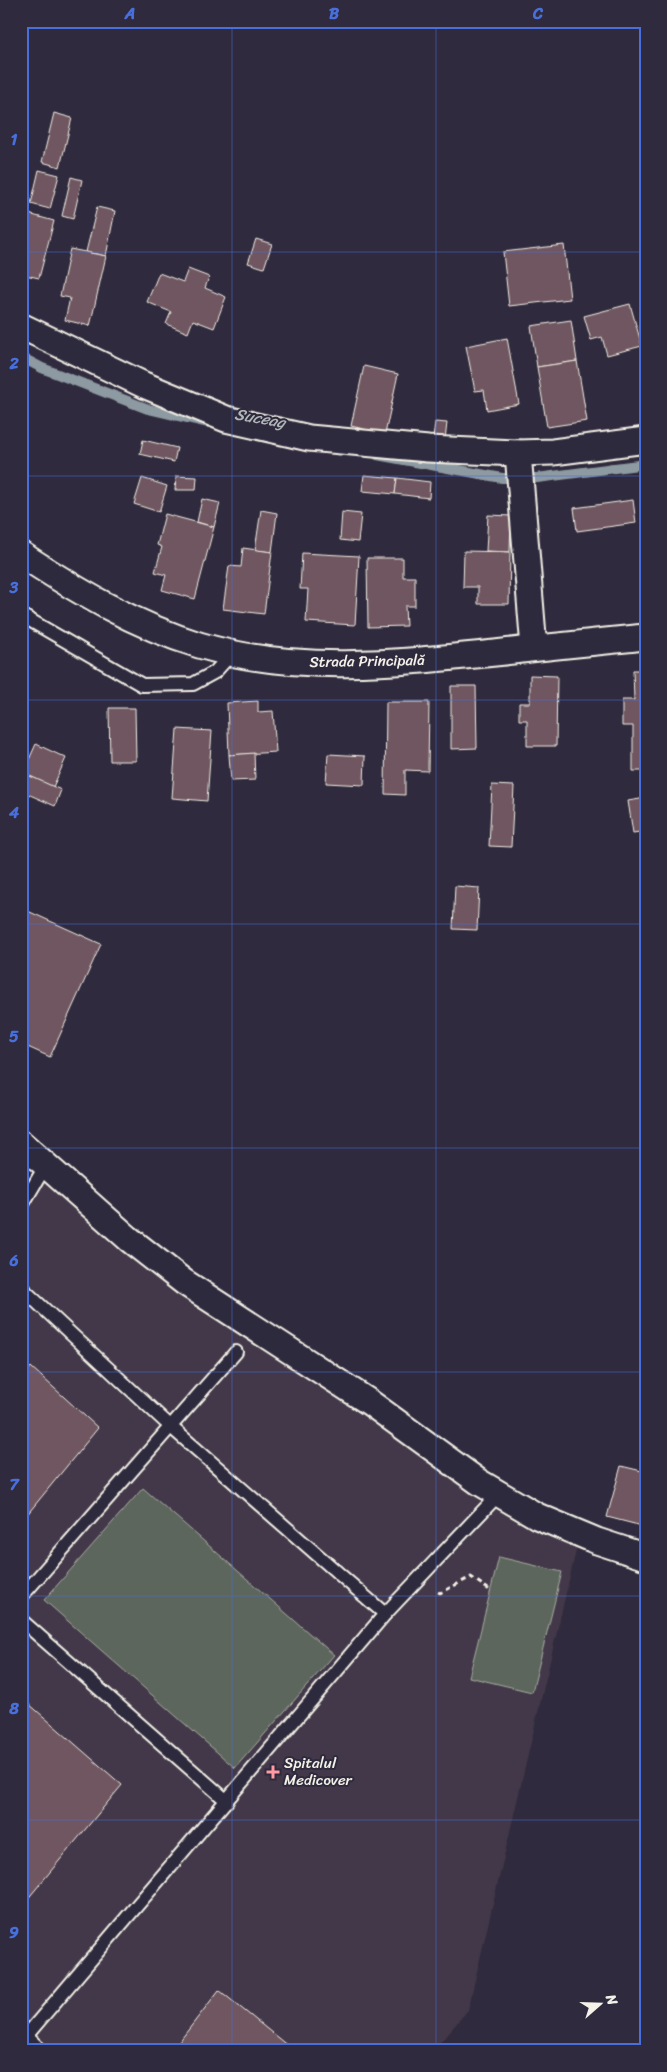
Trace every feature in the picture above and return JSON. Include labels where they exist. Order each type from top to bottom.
[{"type":"street","points":[[21,326],[144,385],[226,419],[309,438],[428,449],[519,469],[553,452],[646,440]]},
{"type":"street","points":[[519,469],[534,648]]},
{"type":"street","name":"Strada Principală","points":[[21,554],[100,603],[166,633],[232,653],[299,662],[334,664],[433,659],[646,637]]},
{"type":"street","points":[[21,1143],[129,1239],[184,1282],[369,1402],[479,1482],[537,1516],[597,1541],[646,1557]]},
{"type":"lane","points":[[21,615],[142,685],[194,684],[215,672],[232,653]]},
{"type":"lane","points":[[21,1207],[46,1165]]},
{"type":"lane","points":[[23,1291],[171,1427],[385,1614]]},
{"type":"lane","points":[[21,1597],[236,1352]]},
{"type":"lane","points":[[42,2051],[26,2036],[385,1614],[499,1494]]},
{"type":"lane","points":[[21,1620],[227,1801]]},
{"type":"path","points":[[421,1576],[440,1593],[471,1577],[491,1591]]},
{"type":"shaded area","name":"Spitalul Medicover","points":[[46,1165],[129,1239],[580,1534],[468,2010],[433,2051],[21,2051],[21,1197]]},
{"type":"shaded area","points":[[143,1488],[334,1655],[235,1768],[44,1600]]},
{"type":"shaded area","points":[[499,1557],[562,1572],[532,1692],[469,1677]]},
{"type":"building","points":[[54,113],[72,118],[60,167],[42,162]]},
{"type":"building","points":[[39,170],[59,175],[50,209],[31,204]]},
{"type":"building","points":[[71,177],[82,180],[73,219],[62,216]]},
{"type":"building","points":[[97,207],[115,211],[106,256],[86,252]]},
{"type":"building","points":[[25,213],[54,221],[39,278],[21,274],[21,227]]},
{"type":"building","points":[[256,239],[272,244],[264,268],[248,263]]},
{"type":"building","points":[[564,245],[570,299],[509,306],[503,252]]},
{"type":"building","points":[[70,249],[106,256],[90,326],[65,320],[70,298],[60,296]]},
{"type":"building","points":[[188,269],[209,277],[205,288],[226,297],[214,328],[193,320],[188,333],[166,324],[171,312],[147,302],[159,273],[183,282]]},
{"type":"building","points":[[630,304],[642,346],[607,355],[602,337],[591,340],[584,316]]},
{"type":"building","points":[[571,320],[577,361],[537,367],[531,326]]},
{"type":"building","points":[[507,338],[519,404],[487,410],[484,390],[475,391],[466,346]]},
{"type":"building","points":[[577,361],[587,421],[547,427],[537,367]]},
{"type":"building","points":[[364,366],[398,374],[385,434],[351,426]]},
{"type":"building","points":[[435,422],[447,423],[445,440],[433,439]]},
{"type":"building","points":[[143,440],[177,448],[174,462],[140,454]]},
{"type":"building","points":[[364,475],[397,478],[395,494],[362,491]]},
{"type":"building","points":[[176,476],[197,477],[196,490],[175,490]]},
{"type":"building","points":[[142,478],[167,486],[159,512],[134,504]]},
{"type":"building","points":[[397,478],[430,482],[429,498],[395,494]]},
{"type":"building","points":[[646,487],[646,510],[644,511],[640,488]]},
{"type":"building","points":[[202,499],[220,503],[214,527],[197,522]]},
{"type":"building","points":[[633,500],[636,523],[577,531],[574,508]]},
{"type":"building","points":[[261,510],[277,513],[272,552],[255,550]]},
{"type":"building","points":[[342,512],[361,514],[358,542],[340,540]]},
{"type":"building","points":[[165,514],[214,527],[195,599],[162,590],[166,575],[155,572],[162,547],[157,545]]},
{"type":"building","points":[[488,515],[511,516],[510,552],[486,551]]},
{"type":"building","points":[[243,548],[272,552],[264,614],[223,609],[229,566],[241,567]]},
{"type":"building","points":[[464,551],[510,552],[509,604],[478,604],[478,587],[463,587]]},
{"type":"building","points":[[302,553],[359,556],[355,625],[306,622],[308,589],[300,589]]},
{"type":"building","points":[[367,558],[403,558],[403,577],[415,577],[415,606],[405,606],[406,626],[368,627]]},
{"type":"building","points":[[633,670],[646,670],[646,771],[633,771],[633,726],[622,726],[622,700],[634,700]]},
{"type":"building","points":[[530,675],[557,676],[556,746],[527,746],[527,720],[519,720],[519,703],[530,703]]},
{"type":"building","points":[[451,686],[476,686],[477,748],[451,749]]},
{"type":"building","points":[[258,701],[258,712],[273,711],[276,752],[229,755],[227,703]]},
{"type":"building","points":[[386,702],[429,702],[428,771],[405,770],[405,795],[385,794]]},
{"type":"building","points":[[109,708],[135,708],[136,761],[110,761]]},
{"type":"building","points":[[177,729],[212,731],[207,801],[172,798]]},
{"type":"building","points":[[36,744],[66,758],[53,787],[23,773]]},
{"type":"building","points":[[254,753],[255,780],[231,781],[229,755]]},
{"type":"building","points":[[328,754],[365,756],[364,785],[326,783]]},
{"type":"building","points":[[21,772],[61,790],[55,806],[21,791]]},
{"type":"building","points":[[492,785],[514,786],[511,847],[489,846]]},
{"type":"building","points":[[646,798],[646,831],[633,833],[628,801]]},
{"type":"building","points":[[455,886],[479,888],[477,930],[453,929]]},
{"type":"building","points":[[21,908],[101,944],[50,1057],[21,1044]]},
{"type":"building","points":[[31,1367],[98,1428],[21,1522],[21,1379]]},
{"type":"building","points":[[621,1466],[646,1472],[646,1527],[607,1517]]},
{"type":"building","points":[[21,1697],[122,1785],[21,1907]]},
{"type":"building","points":[[219,1990],[294,2051],[172,2051]]},
{"type":"waterway","name":"Suceag","points":[[21,357],[42,368],[148,409],[208,423]]},
{"type":"waterway","points":[[377,455],[502,478],[537,478],[646,464]]},
{"type":"place","name":"Spitalul Medicover","points":[[273,1772]]}]
